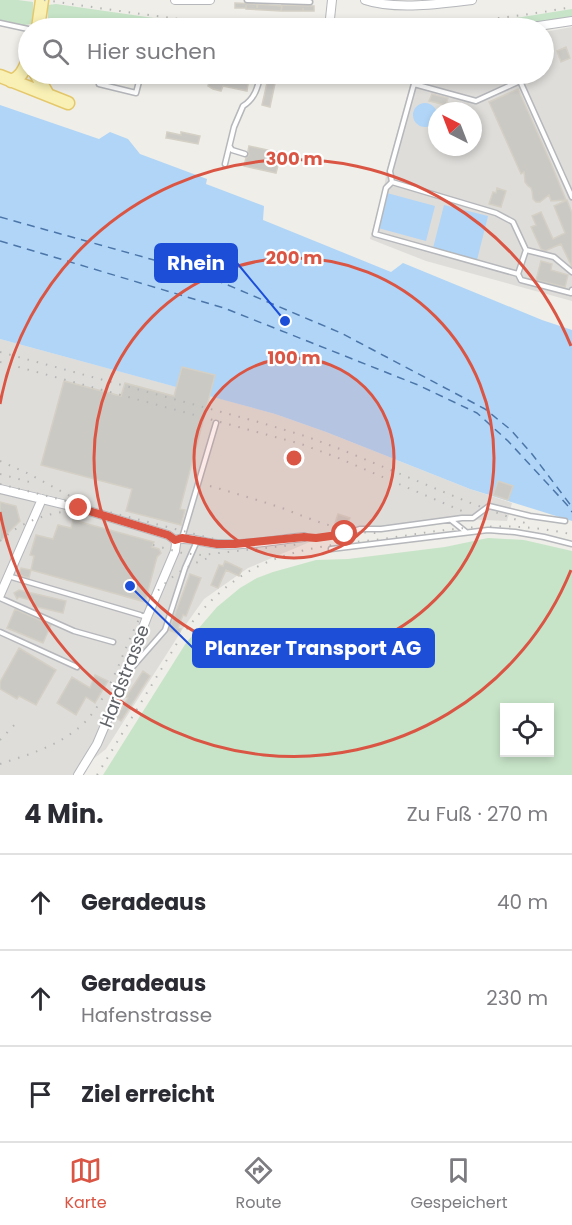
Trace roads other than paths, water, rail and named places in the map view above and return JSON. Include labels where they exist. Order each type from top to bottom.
[{"type":"main road","points":[[39,18],[42,0]]},
{"type":"main road","points":[[21,84],[68,102]]},
{"type":"main road","points":[[42,84],[48,95]]},
{"type":"street","points":[[175,0],[210,0]]},
{"type":"street","points":[[330,18],[332,0]]},
{"type":"street","points":[[365,0],[375,3],[472,0]]},
{"type":"street","points":[[554,24],[572,21]]},
{"type":"street","points":[[0,489],[178,539],[235,544],[304,537]]},
{"type":"street","points":[[0,597],[42,499]]},
{"type":"street","name":"Hardstrasse","points":[[78,775],[97,744],[178,539]]},
{"type":"lane","points":[[247,0],[310,2]]},
{"type":"lane","points":[[0,23],[18,27]]},
{"type":"lane","points":[[99,84],[136,93],[138,84]]},
{"type":"lane","points":[[225,164],[234,127],[243,106],[246,106],[254,96],[259,84]]},
{"type":"lane","points":[[392,182],[390,171],[414,84],[476,100],[513,84]]},
{"type":"lane","points":[[521,84],[572,197]]},
{"type":"lane","points":[[230,146],[232,150],[245,154]]},
{"type":"lane","points":[[392,182],[496,213],[513,222],[526,250],[518,274],[521,280],[571,293],[572,290]]},
{"type":"lane","points":[[392,182],[386,188],[375,234],[518,274]]},
{"type":"lane","points":[[526,250],[554,257],[572,272]]},
{"type":"lane","points":[[178,539],[216,423]]},
{"type":"lane","points":[[304,537],[316,538],[345,534],[360,529],[381,529],[473,518],[489,506],[530,516],[565,521]]},
{"type":"lane","points":[[450,520],[468,532]]},
{"type":"lane","points":[[331,549],[488,530],[515,532],[572,544]]},
{"type":"lane","points":[[127,672],[165,630],[185,568],[197,541]]},
{"type":"lane","points":[[8,576],[147,617]]},
{"type":"lane","points":[[0,597],[74,631],[112,642]]},
{"type":"lane","points":[[0,632],[77,667]]},
{"type":"water","points":[[420,103],[428,103],[428,127],[420,127],[413,120],[413,110]]},
{"type":"water","points":[[0,105],[99,139],[110,132],[128,139],[140,154],[207,179],[206,184],[264,206],[263,220],[391,272],[403,263],[572,330],[572,521],[470,489],[275,414],[0,339]]},
{"type":"water","points":[[387,193],[435,206],[426,241],[378,228]]},
{"type":"water","points":[[444,205],[488,216],[477,260],[433,248]]},
{"type":"railway","points":[[44,0],[172,18]]},
{"type":"railway","points":[[498,18],[572,7]]},
{"type":"railway","points":[[0,352],[305,436],[525,523]]},
{"type":"railway","points":[[0,362],[301,444],[469,514]]},
{"type":"railway","points":[[0,461],[70,496]]},
{"type":"railway","points":[[0,474],[33,483]]},
{"type":"railway","points":[[0,484],[218,540],[247,545]]},
{"type":"railway","points":[[210,486],[328,525],[352,531],[377,533]]},
{"type":"railway","points":[[0,541],[19,527],[50,514],[85,510]]},
{"type":"railway","points":[[97,775],[187,629],[203,609],[232,582],[255,568],[301,551],[446,530],[495,526],[570,534]]},
{"type":"railway","points":[[153,545],[182,553],[201,555],[301,544]]},
{"type":"railway","points":[[0,764],[56,743],[85,722],[108,689],[134,631],[151,600],[175,575],[211,557]]},
{"type":"railway","points":[[0,740],[18,721]]},
{"type":"place","name":"Rhein","points":[[285,321]]},
{"type":"place","name":"Planzer Transport AG","points":[[130,586]]}]
